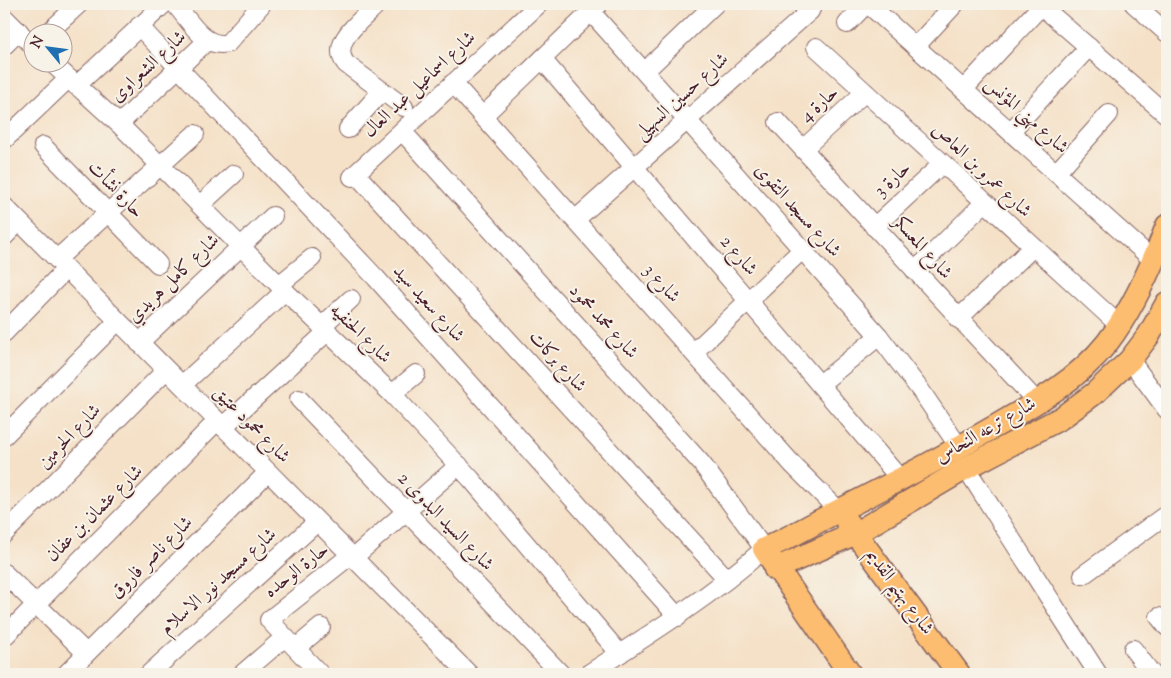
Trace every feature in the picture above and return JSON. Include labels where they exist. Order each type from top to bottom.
[{"type":"main road","name":"شارع ترعه النحاس","points":[[775,568],[856,533],[963,458],[1084,367],[1106,344],[1119,325],[1154,261],[1167,226]]},
{"type":"main road","points":[[1141,285],[1166,309]]},
{"type":"main road","name":"شارع ترعه النحاس","points":[[764,549],[901,480],[963,458],[1060,418],[1096,393],[1130,360],[1166,309]]},
{"type":"main road","name":"شارع بهتيم القديم","points":[[839,511],[959,674]]},
{"type":"main road","points":[[764,549],[775,568],[850,674]]},
{"type":"street","points":[[60,22],[79,4]]},
{"type":"street","points":[[4,140],[164,4]]},
{"type":"street","points":[[175,4],[207,41],[216,44],[228,42],[262,4]]},
{"type":"street","points":[[377,4],[343,41],[340,50],[346,64],[404,107]]},
{"type":"street","name":"شارع اسماعيل عبد العال","points":[[354,175],[538,4]]},
{"type":"street","points":[[645,71],[715,4]]},
{"type":"street","name":"شارع حسين السهيلى","points":[[575,220],[814,8],[813,4]]},
{"type":"street","points":[[847,24],[867,4]]},
{"type":"street","name":"شارع مهني المؤنس","points":[[867,4],[1154,261]]},
{"type":"street","points":[[916,46],[955,4]]},
{"type":"street","points":[[1134,4],[1167,33]]},
{"type":"street","points":[[964,89],[1040,5],[1167,115]]},
{"type":"street","points":[[483,116],[595,8]]},
{"type":"street","name":"شارع مسجد التقوى","points":[[595,8],[645,71],[879,336],[922,390],[1098,674]]},
{"type":"street","points":[[4,17],[22,35]]},
{"type":"street","name":"شارع سعيد سيد","points":[[139,26],[376,278],[678,617]]},
{"type":"street","points":[[4,46],[18,31]]},
{"type":"street","name":"شارع الشعراوى","points":[[119,124],[207,41]]},
{"type":"street","name":"شارع عمرو بن العاص","points":[[816,47],[1119,325]]},
{"type":"street","points":[[1011,131],[1089,47]]},
{"type":"street","name":"شارع 2","points":[[542,59],[901,480]]},
{"type":"street","name":"شارع الحنفيه","points":[[62,72],[119,124],[239,246],[392,394],[459,465],[620,654]]},
{"type":"street","name":"شارع 3","points":[[453,83],[794,466],[839,511]]},
{"type":"street","points":[[348,129],[382,91]]},
{"type":"street","name":"حارة 4","points":[[803,149],[865,92]]},
{"type":"street","points":[[1056,173],[1109,114]]},
{"type":"street","name":"شارع المعسكر","points":[[778,122],[958,319],[1037,402]]},
{"type":"street","name":"شارع محمد محمود","points":[[402,131],[702,464],[764,549]]},
{"type":"street","points":[[4,332],[108,213],[195,134]]},
{"type":"street","name":"حارة نشأت","points":[[43,146],[158,264]]},
{"type":"street","name":"حارة 3","points":[[874,227],[942,164]]},
{"type":"street","points":[[200,206],[234,174]]},
{"type":"street","name":"شارع بركات","points":[[354,175],[734,574]]},
{"type":"street","points":[[914,271],[984,203]]},
{"type":"street","name":"شارع محمود عتيق","points":[[4,206],[467,674]]},
{"type":"street","name":"شارع كامل هريدي","points":[[140,343],[239,246],[273,216]]},
{"type":"street","points":[[4,237],[19,222]]},
{"type":"street","points":[[958,319],[1033,247]]},
{"type":"street","points":[[694,352],[803,249]]},
{"type":"street","points":[[182,385],[312,258]]},
{"type":"street","name":"شارع عثمان بن عفان","points":[[4,637],[220,424],[325,329],[351,299]]},
{"type":"street","points":[[4,436],[118,321]]},
{"type":"street","points":[[820,384],[879,336]]},
{"type":"street","points":[[1130,360],[1167,410]]},
{"type":"street","name":"شارع الحرمين","points":[[4,534],[166,370]]},
{"type":"street","points":[[392,394],[416,374]]},
{"type":"street","name":"شارع السيد البدوى 2","points":[[299,399],[561,674]]},
{"type":"street","name":"حارة الوحده","points":[[290,642],[269,620],[352,557],[459,465]]},
{"type":"street","name":"شارع ناصر فاروق","points":[[66,674],[268,472]]},
{"type":"street","points":[[1083,574],[1167,514]]},
{"type":"street","name":"شارع مسجد نور الاسلام","points":[[149,674],[317,522]]},
{"type":"street","name":"شارع ترعه النحاس","points":[[588,674],[678,617],[764,549]]},
{"type":"street","name":"شارع ترعه النحاس","points":[[734,574],[775,568]]},
{"type":"street","points":[[4,573],[86,653]]},
{"type":"street","points":[[242,674],[290,642],[320,627]]},
{"type":"street","points":[[290,642],[320,674]]},
{"type":"street","points":[[1134,649],[1152,674]]}]
